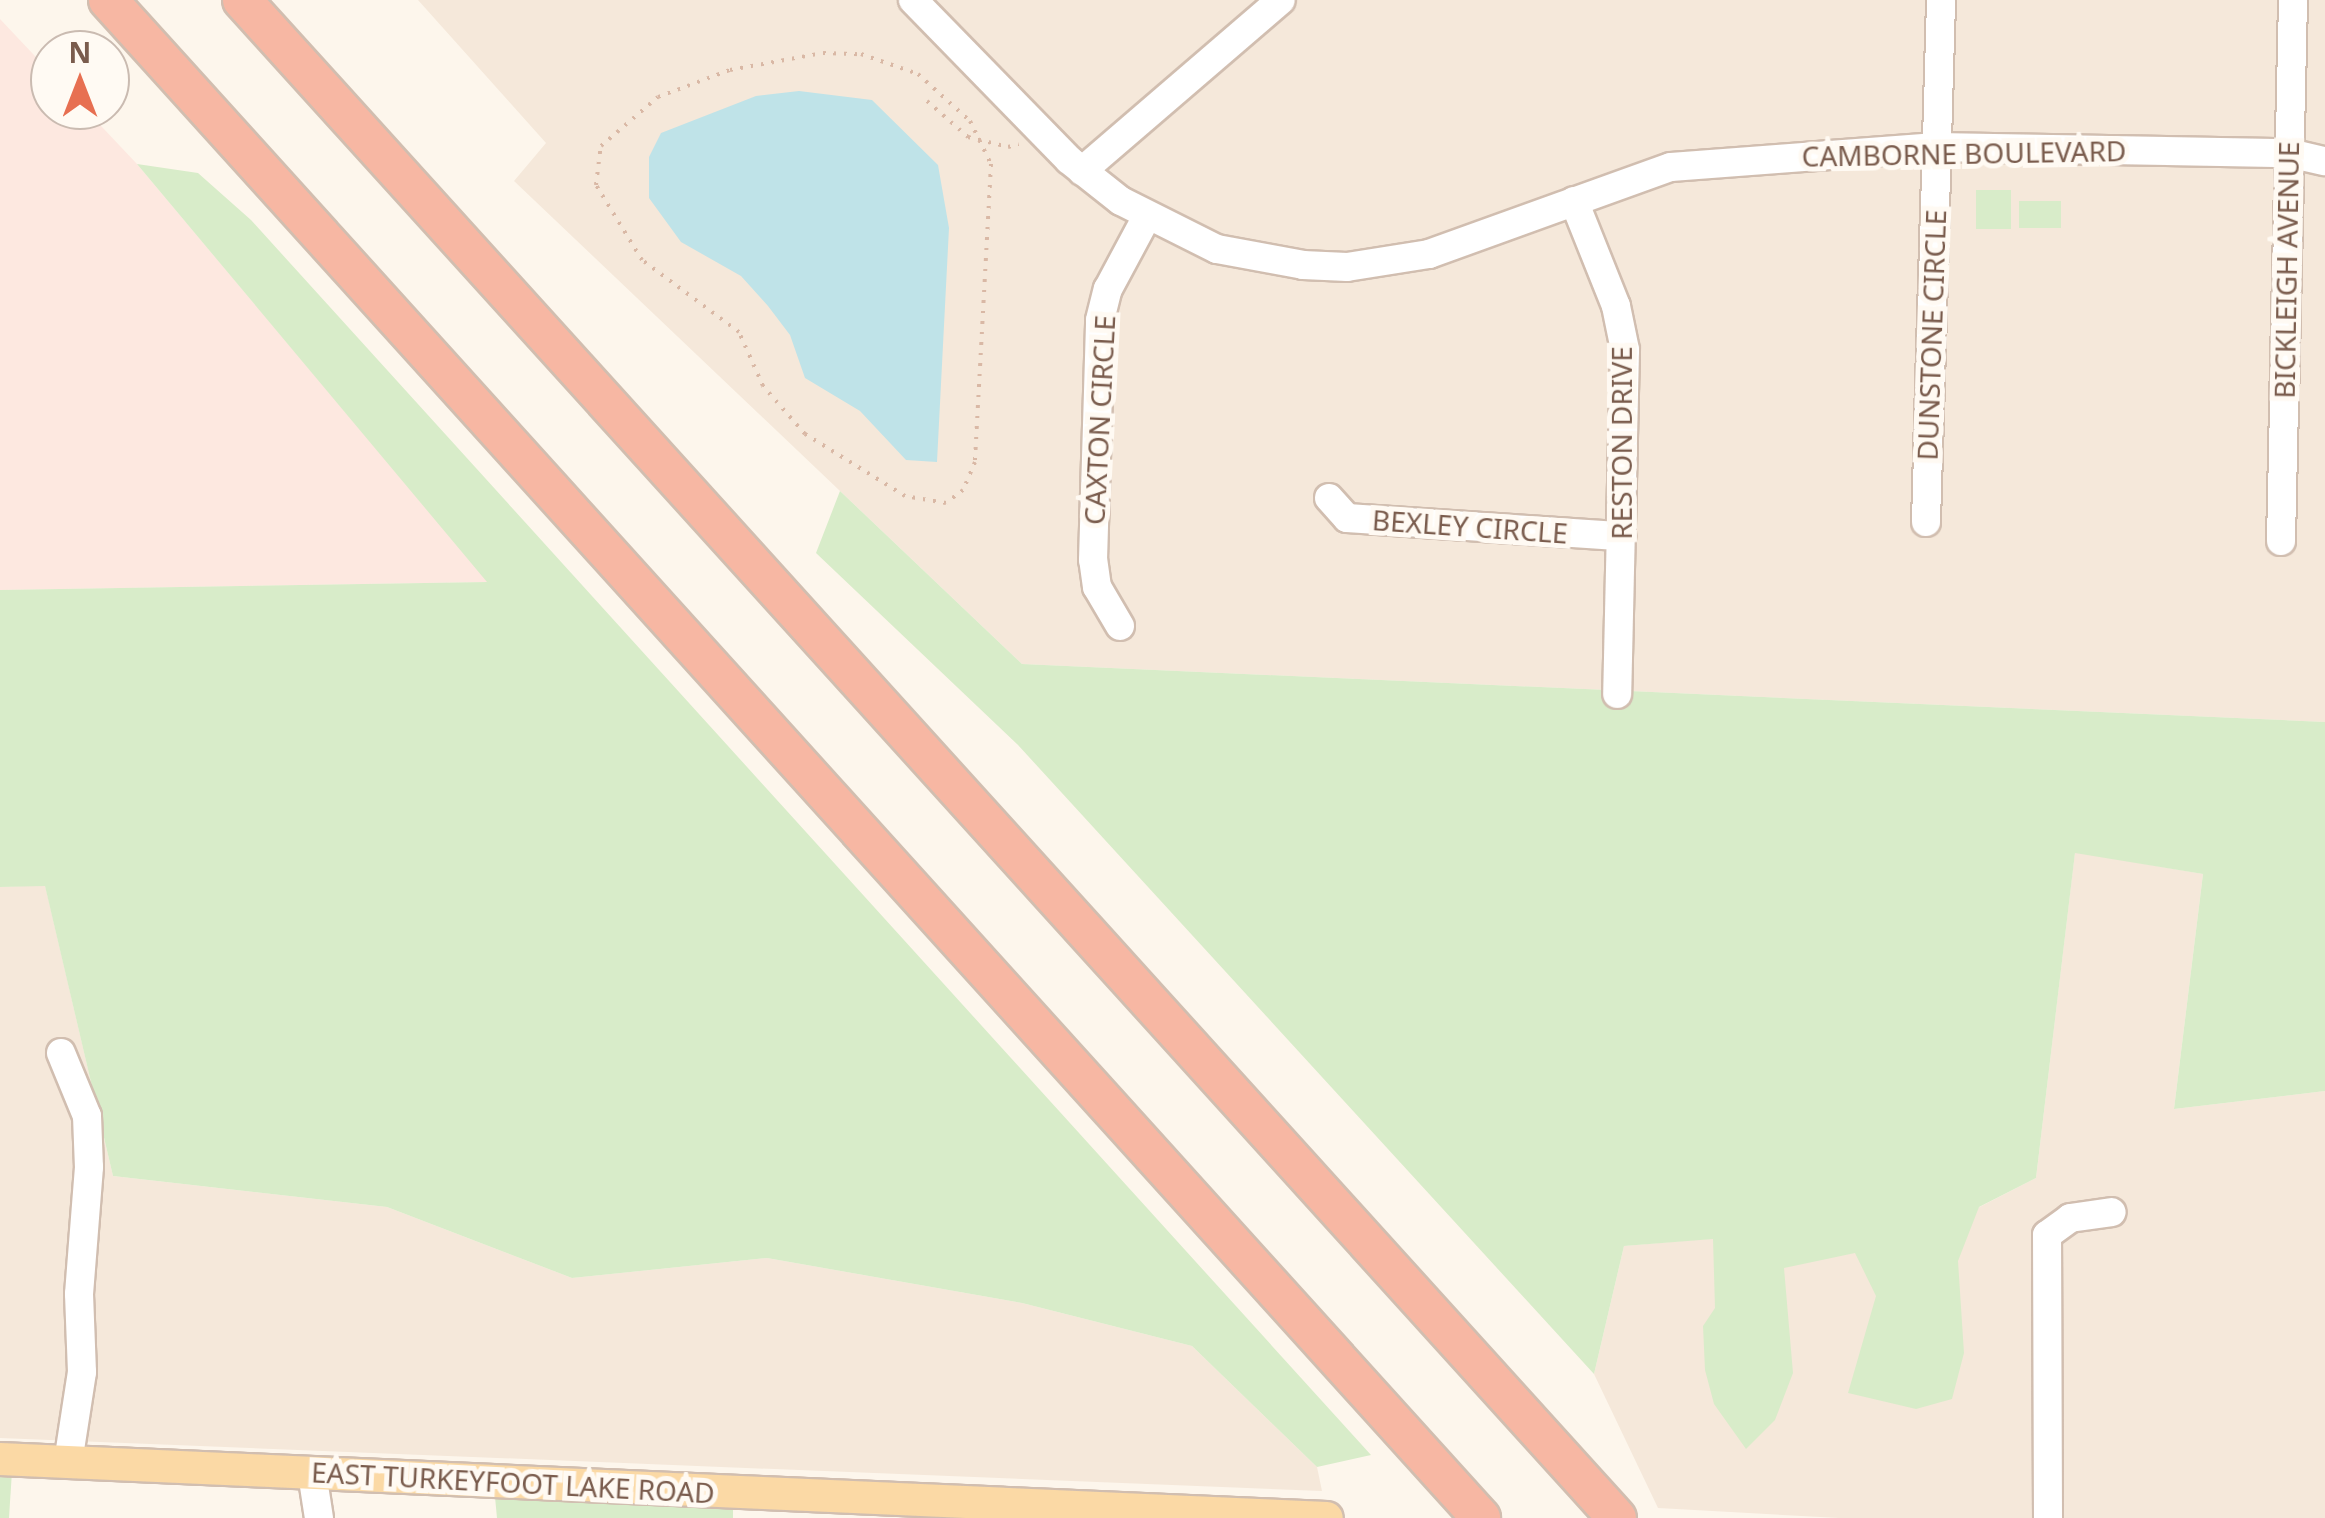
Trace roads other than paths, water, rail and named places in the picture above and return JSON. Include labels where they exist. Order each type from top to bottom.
[{"type":"highway","points":[[108,0],[1482,1518]]},
{"type":"highway","points":[[242,0],[1617,1518]]},
{"type":"main road","name":"EAST TURKEYFOOT LAKE ROAD","points":[[0,1458],[998,1511],[1327,1518]]},
{"type":"street","name":"CAMBORNE BOULEVARD","points":[[913,0],[1082,171],[1146,218],[1217,249],[1347,267],[1429,254],[1671,167],[1936,148],[2288,153],[2325,160]]},
{"type":"street","points":[[1082,171],[1281,0]]},
{"type":"street","name":"DUNSTONE CIRCLE","points":[[1926,522],[1941,0]]},
{"type":"street","name":"BICKLEIGH AVENUE","points":[[2280,541],[2293,0]]},
{"type":"street","name":"CAMBORNE BOULEVARD","points":[[2288,153],[2325,145]]},
{"type":"street","name":"RESTON DRIVE","points":[[1574,201],[1616,306],[1624,350],[1618,694]]},
{"type":"street","name":"CAXTON CIRCLE","points":[[1120,626],[1097,587],[1093,560],[1100,320],[1108,289],[1146,218]]},
{"type":"street","name":"BEXLEY CIRCLE","points":[[1329,498],[1347,518],[1620,536]]},
{"type":"street","points":[[61,1053],[87,1116],[89,1167],[79,1294],[82,1372],[68,1462]]},
{"type":"street","points":[[2048,1518],[2048,1235],[2070,1218],[2112,1212]]},
{"type":"street","points":[[312,1473],[319,1518]]},
{"type":"water","points":[[799,91],[872,100],[938,165],[949,228],[937,462],[906,460],[860,411],[805,378],[790,335],[768,306],[741,276],[681,242],[649,198],[649,157],[661,133],[756,96]]}]
